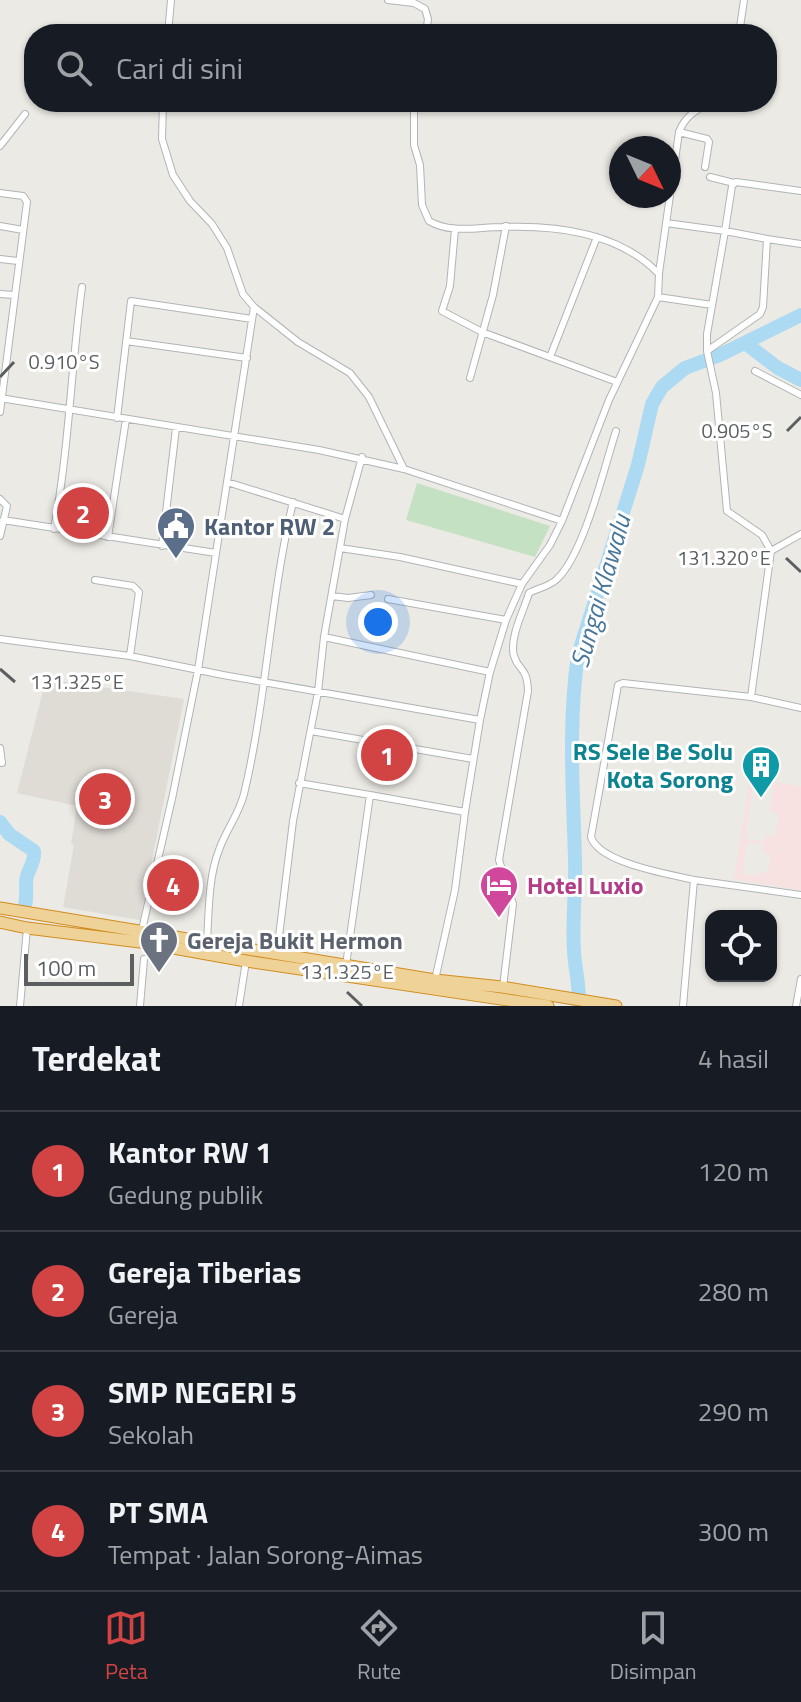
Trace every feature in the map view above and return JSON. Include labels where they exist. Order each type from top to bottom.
[{"type":"highway","points":[[0,908],[246,961],[548,1006]]},
{"type":"highway","points":[[0,922],[27,928],[207,941],[435,980],[501,997],[563,996],[616,1006]]},
{"type":"street","points":[[169,24],[171,0]]},
{"type":"street","points":[[388,0],[414,3],[425,9],[427,24]]},
{"type":"street","points":[[740,24],[744,0]]},
{"type":"street","points":[[163,112],[162,139],[173,175],[190,201],[220,236],[243,294],[254,307],[298,342],[350,373],[369,397],[404,469]]},
{"type":"street","points":[[414,112],[414,145],[420,165],[422,205],[429,221],[455,229],[506,226],[575,231],[597,237],[639,257],[659,274]]},
{"type":"street","points":[[435,980],[455,890],[473,759],[490,672],[506,620],[522,584],[550,545],[562,521],[617,382],[658,297],[679,132],[683,122],[694,112]]},
{"type":"street","points":[[0,146],[25,114]]},
{"type":"street","points":[[679,132],[707,139],[705,167]]},
{"type":"street","points":[[710,177],[801,191]]},
{"type":"street","points":[[734,183],[712,305],[708,355],[716,393],[727,511],[762,535],[771,551],[751,697]]},
{"type":"street","points":[[0,193],[25,198],[27,202],[11,330],[3,361],[0,412]]},
{"type":"street","points":[[666,223],[801,244]]},
{"type":"street","points":[[0,226],[23,230]]},
{"type":"street","points":[[470,378],[493,295],[506,226]]},
{"type":"street","points":[[455,229],[450,286],[441,309],[482,332],[617,382]]},
{"type":"street","points":[[550,357],[597,237]]},
{"type":"street","points":[[708,355],[760,314],[767,239]]},
{"type":"street","points":[[0,259],[18,261]]},
{"type":"street","points":[[54,529],[65,472],[68,410],[82,287]]},
{"type":"street","points":[[0,294],[14,295]]},
{"type":"street","points":[[658,297],[712,305]]},
{"type":"street","points":[[108,537],[131,301],[252,319]]},
{"type":"street","points":[[140,936],[198,670],[254,307]]},
{"type":"street","points":[[0,329],[11,330]]},
{"type":"street","points":[[126,341],[247,358]]},
{"type":"street","points":[[755,371],[801,395]]},
{"type":"street","points":[[1,398],[362,457],[562,521]]},
{"type":"street","points":[[162,546],[176,428]]},
{"type":"street","points":[[501,997],[513,904],[501,868],[500,853],[528,691],[525,671],[514,657],[514,644],[529,593],[554,582],[572,559],[616,431]]},
{"type":"street","points":[[277,953],[299,783],[318,692],[324,637],[345,519],[362,457]]},
{"type":"street","points":[[227,482],[345,519]]},
{"type":"street","points":[[0,499],[7,506],[0,536]]},
{"type":"street","points":[[207,941],[217,858],[244,796],[265,682],[282,553],[293,502]]},
{"type":"street","points":[[3,520],[216,553]]},
{"type":"street","points":[[771,551],[801,534]]},
{"type":"street","points":[[340,548],[400,557],[522,584]]},
{"type":"street","points":[[95,580],[133,586],[139,592],[130,656]]},
{"type":"street","points":[[332,596],[348,598],[371,595]]},
{"type":"street","points":[[388,599],[506,620]]},
{"type":"street","points":[[324,637],[490,672]]},
{"type":"street","points":[[0,639],[130,656],[480,720]]},
{"type":"street","points":[[801,708],[751,697],[623,683],[618,687],[591,837],[601,851],[623,861],[694,880],[801,895]]},
{"type":"street","points":[[311,731],[473,759]]},
{"type":"street","points":[[0,748],[2,763]]},
{"type":"street","points":[[299,783],[465,812]]},
{"type":"street","points":[[346,965],[362,869],[370,795]]},
{"type":"street","points":[[683,1006],[694,880]]},
{"type":"street","points":[[20,1006],[27,928]]},
{"type":"street","points":[[140,1006],[144,959]]},
{"type":"street","points":[[239,1006],[246,961]]},
{"type":"street","points":[[796,1006],[801,979]]},
{"type":"shaded area","points":[[46,679],[184,699],[140,920],[63,907],[77,806],[17,793]]},
{"type":"shaded area","points":[[750,778],[801,786],[801,890],[734,879]],"holes":[[[753,783],[773,785],[770,812],[779,814],[776,836],[766,835],[765,841],[746,839]],[[747,842],[763,844],[762,852],[771,854],[768,873],[760,872],[759,876],[743,874]]]},
{"type":"green space","points":[[417,483],[550,526],[535,557],[406,520]]},
{"type":"waterway","name":"Sungai Klawalu","points":[[579,1006],[574,940],[572,757],[578,655],[638,465],[652,404],[662,387],[685,368],[720,355],[801,315]]},
{"type":"waterway","points":[[745,343],[778,368],[801,380]]},
{"type":"waterway","points":[[0,822],[9,834],[34,851],[26,880],[24,909]]},
{"type":"place","name":"Gereja Tiberias","points":[[83,513]]},
{"type":"place","name":"Kantor RW 2","points":[[176,560]]},
{"type":"place","name":"Kantor RW 1","points":[[387,755]]},
{"type":"place","name":"SMP NEGERI 5","points":[[105,799]]},
{"type":"place","name":"RS Sele Be Solu Kota Sorong","points":[[761,799]]},
{"type":"place","name":"PT SMA","points":[[173,885]]},
{"type":"place","name":"Hotel Luxio","points":[[499,919]]},
{"type":"place","name":"Gereja Bukit Hermon","points":[[159,974]]}]
